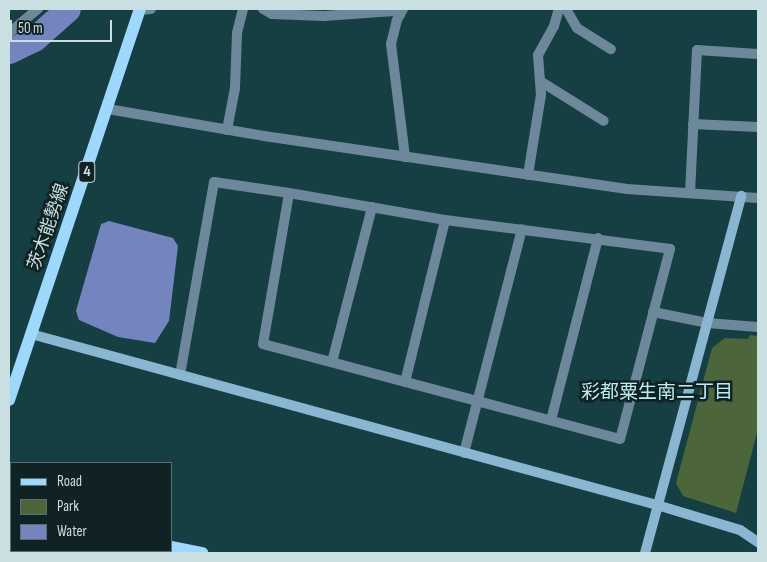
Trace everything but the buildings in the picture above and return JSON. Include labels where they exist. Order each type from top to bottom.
[{"type":"main road","name":"茨木能勢線","points":[[9,400],[144,9]]},
{"type":"main road","points":[[172,547],[202,553]]},
{"type":"street","points":[[9,33],[38,9]]},
{"type":"street","points":[[227,130],[235,88],[237,33],[243,9]]},
{"type":"street","points":[[263,9],[272,14],[324,16],[402,11],[391,44],[405,157]]},
{"type":"street","points":[[528,175],[541,95],[538,55],[554,26],[559,9]]},
{"type":"street","points":[[566,9],[577,28],[611,50]]},
{"type":"street","points":[[690,193],[697,50],[758,54]]},
{"type":"street","points":[[540,81],[604,121]]},
{"type":"street","points":[[108,109],[227,130],[627,189],[758,198]]},
{"type":"street","points":[[693,124],[758,127]]},
{"type":"street","points":[[180,375],[214,182],[289,192],[445,220],[670,248],[620,438],[263,344],[289,192]]},
{"type":"street","points":[[645,553],[741,196]]},
{"type":"street","points":[[332,362],[372,207]]},
{"type":"street","points":[[405,382],[445,220]]},
{"type":"street","points":[[464,452],[522,229]]},
{"type":"street","points":[[551,420],[598,238]]},
{"type":"street","points":[[653,312],[707,323],[758,327]]},
{"type":"street","points":[[31,334],[657,505],[740,530],[758,542]]},
{"type":"green space","points":[[750,335],[758,336],[758,429],[736,513],[683,496],[676,483],[712,348],[725,338],[748,339]]},
{"type":"water","points":[[109,221],[173,238],[178,246],[169,321],[155,343],[118,337],[79,320],[76,311],[101,224]]},
{"type":"waterway","points":[[9,51],[34,39],[68,9]]},
{"type":"railway","points":[[20,552],[25,553]]},
{"type":"railway","points":[[52,552],[56,553]]},
{"type":"district","name":"彩都粟生南二丁目","points":[[657,393]]}]
